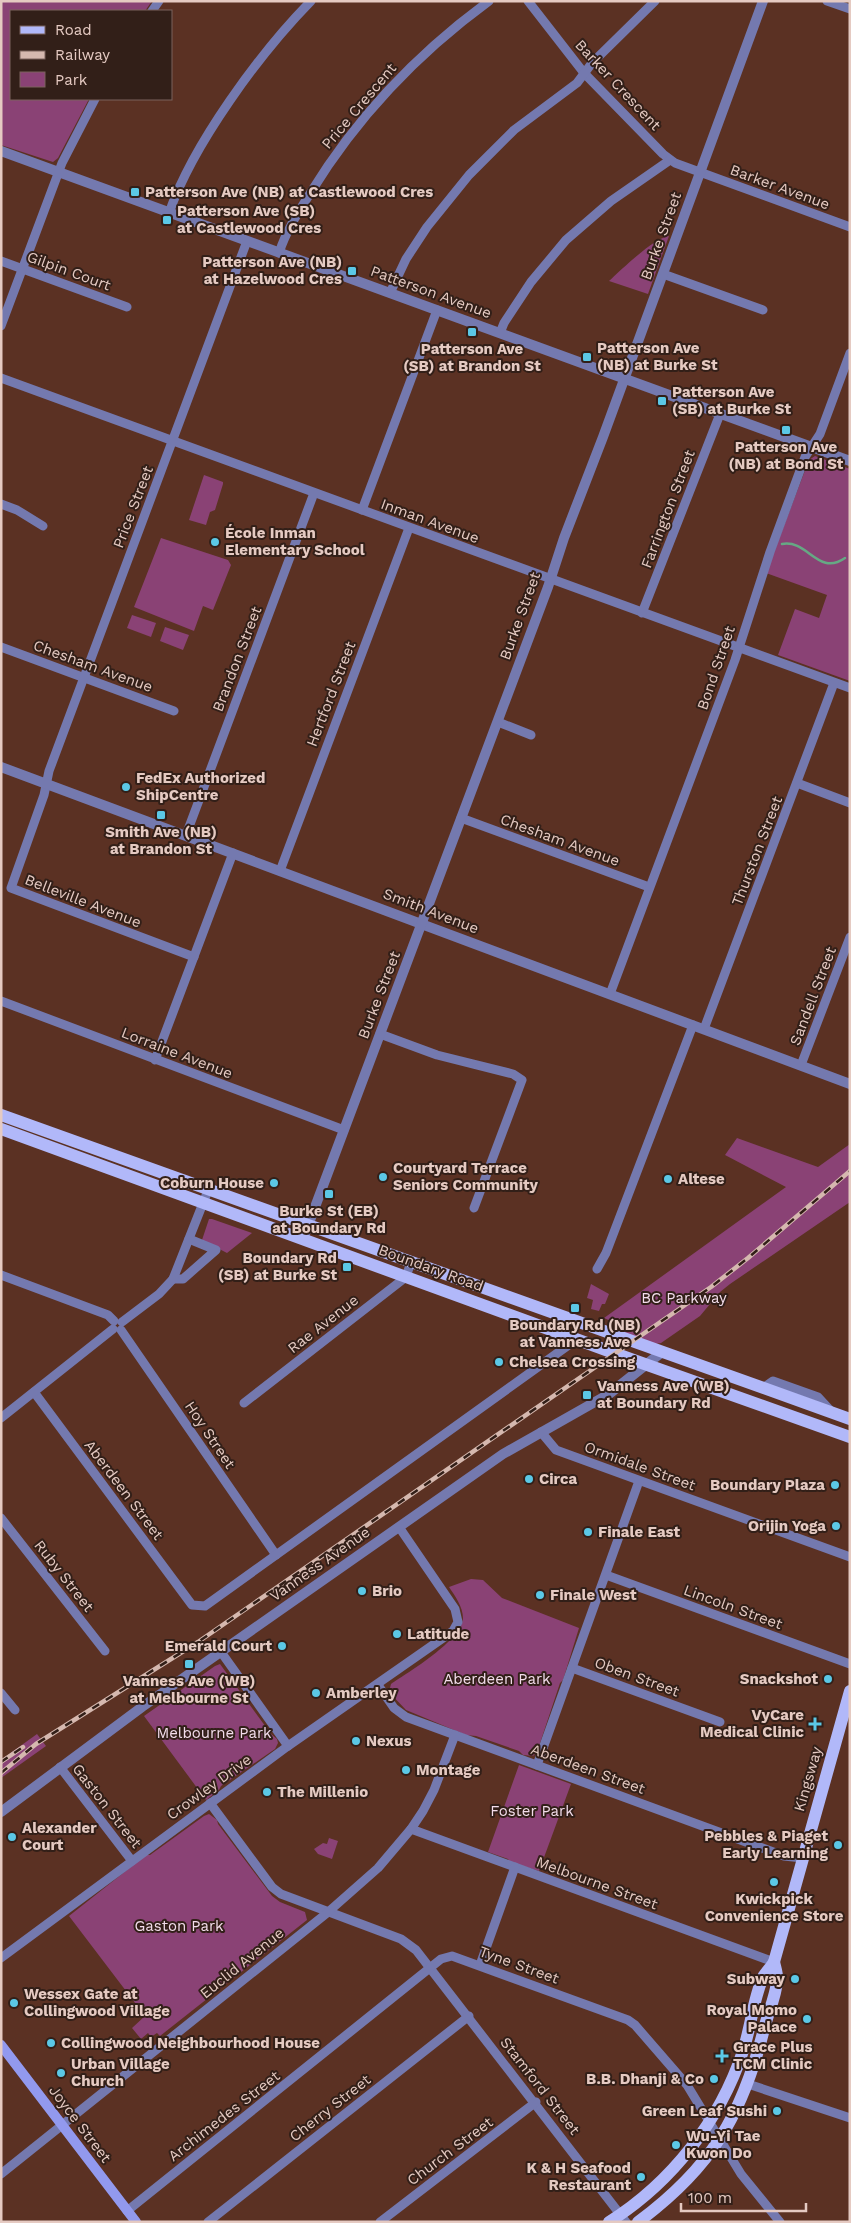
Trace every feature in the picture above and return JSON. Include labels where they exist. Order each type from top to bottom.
[{"type":"main road","name":"Boundary Road","points":[[1,1114],[850,1419]]},
{"type":"main road","name":"Boundary Road","points":[[1,1129],[850,1437]]},
{"type":"main road","name":"Kingsway","points":[[609,2222],[624,2218],[686,2154],[710,2121],[732,2081],[748,2036],[763,1977],[774,1962],[802,1858],[846,1717],[850,1691]]},
{"type":"main road","name":"Kingsway","points":[[638,2222],[661,2205],[688,2180],[707,2159],[730,2123],[748,2084],[777,1980],[774,1962]]},
{"type":"main road","name":"Joyce Street","points":[[1,2045],[136,2222]]},
{"type":"street","points":[[169,212],[192,164],[227,107],[247,78],[311,1]]},
{"type":"street","name":"Price Crescent","points":[[279,253],[283,240],[317,181],[347,138],[371,109],[423,54],[489,1]]},
{"type":"street","name":"Barker Crescent","points":[[528,1],[584,73],[670,160],[700,173]]},
{"type":"street","points":[[390,293],[406,259],[427,226],[469,175],[514,130],[577,83],[584,73],[655,1]]},
{"type":"street","name":"Burke Street","points":[[304,1239],[498,722],[763,1]]},
{"type":"street","points":[[827,1],[850,9]]},
{"type":"street","points":[[1,326],[58,172],[94,100]]},
{"type":"street","name":"Patterson Avenue","points":[[1,151],[850,461]]},
{"type":"street","points":[[500,333],[504,323],[531,282],[566,240],[611,200],[670,160]]},
{"type":"street","name":"Barker Avenue","points":[[700,173],[850,228]]},
{"type":"street","name":"Price Street","points":[[46,783],[247,241]]},
{"type":"street","name":"Gilpin Court","points":[[1,261],[127,307]]},
{"type":"street","points":[[663,274],[764,310]]},
{"type":"street","points":[[362,510],[437,310]]},
{"type":"street","name":"Bond Street","points":[[610,994],[739,648],[770,552],[805,457],[820,434],[850,353]]},
{"type":"street","name":"Inman Avenue","points":[[1,378],[850,688]]},
{"type":"street","name":"Farrington Street","points":[[642,613],[720,414]]},
{"type":"street","name":"Brandon Street","points":[[186,835],[314,493]]},
{"type":"street","points":[[1,504],[17,510],[42,526]]},
{"type":"street","name":"Hertford Street","points":[[280,871],[409,528]]},
{"type":"street","name":"Chesham Avenue","points":[[1,647],[174,711]]},
{"type":"street","name":"Thurston Street","points":[[704,1029],[834,683]]},
{"type":"street","points":[[498,722],[531,735]]},
{"type":"street","name":"Smith Avenue","points":[[1,767],[850,1084]]},
{"type":"street","name":"Belleville Avenue","points":[[46,783],[44,795],[11,888],[194,957]]},
{"type":"street","points":[[797,783],[850,803]]},
{"type":"street","name":"Chesham Avenue","points":[[461,818],[649,887]]},
{"type":"street","points":[[156,1060],[233,853]]},
{"type":"street","name":"Sandell Street","points":[[801,1065],[850,937]]},
{"type":"street","name":"Lorraine Avenue","points":[[1,1001],[344,1130]]},
{"type":"street","points":[[596,1268],[606,1253],[692,1025]]},
{"type":"street","points":[[380,1034],[429,1053],[513,1074],[522,1080],[474,1208]]},
{"type":"street","points":[[1,1418],[159,1294],[173,1280],[209,1188]]},
{"type":"street","points":[[173,1280],[184,1279],[216,1250],[189,1239]]},
{"type":"street","points":[[406,1277],[411,1262]]},
{"type":"street","name":"Hoy Street","points":[[1,1276],[108,1315],[118,1326],[276,1555]]},
{"type":"street","name":"Rae Avenue","points":[[244,1403],[406,1277]]},
{"type":"street","points":[[276,1555],[577,1339]]},
{"type":"street","name":"Vanness Avenue","points":[[1,1812],[60,1767],[221,1652],[503,1454],[609,1394],[662,1352]]},
{"type":"street","name":"Aberdeen Street","points":[[34,1392],[192,1605],[205,1606],[276,1555]]},
{"type":"street","name":"Ormidale Street","points":[[541,1432],[556,1450],[850,1557]]},
{"type":"street","points":[[537,1765],[640,1481]]},
{"type":"street","name":"Ruby Street","points":[[1,1518],[105,1651]]},
{"type":"street","name":"Crowley Drive","points":[[1,1958],[288,1746],[450,1634],[458,1622],[455,1608],[399,1528]]},
{"type":"street","name":"Lincoln Street","points":[[606,1575],[850,1664]]},
{"type":"street","points":[[221,1652],[288,1746]]},
{"type":"street","name":"Oben Street","points":[[572,1668],[720,1722]]},
{"type":"street","name":"Aberdeen Street","points":[[378,1685],[400,1714],[784,1856],[802,1858]]},
{"type":"street","points":[[1,1693],[15,1710]]},
{"type":"street","name":"Euclid Avenue","points":[[1,2174],[327,1913],[378,1868],[411,1829],[423,1811],[434,1790],[455,1735]]},
{"type":"street","name":"Gaston Street","points":[[60,1767],[132,1861]]},
{"type":"street","points":[[210,1803],[272,1887],[289,1899],[401,1939],[416,1950],[432,1968]]},
{"type":"street","name":"Melbourne Street","points":[[411,1829],[774,1962]]},
{"type":"street","points":[[480,1965],[514,1868]]},
{"type":"street","name":"Tyne Street","points":[[432,1968],[441,1959],[452,1956],[632,2022],[676,2071],[710,2121],[742,2174],[780,2222]]},
{"type":"street","name":"Stamford Street","points":[[432,1968],[624,2218]]},
{"type":"street","name":"Archimedes Street","points":[[128,2211],[432,1968]]},
{"type":"street","name":"Cherry Street","points":[[208,2222],[469,2016]]},
{"type":"street","points":[[748,2084],[850,2118]]},
{"type":"street","name":"Church Street","points":[[380,2222],[536,2102]]},
{"type":"green space","points":[[1,1],[152,1],[146,10],[10,10],[10,100],[88,100],[58,158],[53,162],[1,145]]},
{"type":"green space","points":[[669,236],[648,294],[609,281],[655,242]]},
{"type":"green space","points":[[815,456],[850,469],[850,681],[778,655],[795,609],[819,618],[827,595],[766,573],[809,460]]},
{"type":"green space","points":[[204,475],[223,482],[215,510],[210,512],[206,525],[189,520]]},
{"type":"green space","points":[[161,538],[228,560],[231,565],[213,610],[203,606],[194,631],[134,607]]},
{"type":"green space","points":[[132,615],[156,623],[151,637],[127,628]]},
{"type":"green space","points":[[165,627],[189,635],[183,650],[160,641]]},
{"type":"green space","name":"BC Parkway","points":[[737,1138],[818,1167],[850,1144],[850,1202],[730,1284],[720,1292],[700,1316],[661,1343],[655,1344],[606,1327],[613,1322],[604,1318],[786,1187],[725,1155]]},
{"type":"green space","points":[[209,1219],[252,1233],[227,1253],[202,1240]]},
{"type":"green space","points":[[591,1284],[609,1294],[605,1304],[602,1304],[599,1311],[591,1309],[593,1300],[587,1298]]},
{"type":"green space","name":"Aberdeen Park","points":[[471,1579],[483,1580],[502,1598],[579,1628],[563,1680],[560,1683],[537,1752],[533,1756],[523,1755],[519,1751],[476,1736],[466,1735],[406,1710],[389,1692],[391,1684],[433,1655],[454,1636],[460,1627],[463,1614],[449,1587]]},
{"type":"green space","name":"Melbourne Park","points":[[220,1664],[271,1734],[277,1739],[278,1743],[275,1749],[221,1786],[219,1790],[206,1800],[144,1716]]},
{"type":"green space","points":[[37,1734],[46,1746],[1,1778],[1,1760]]},
{"type":"green space","name":"Foster Park","points":[[519,1765],[571,1784],[539,1871],[510,1862],[508,1859],[488,1852]]},
{"type":"green space","name":"Gaston Park","points":[[209,1814],[217,1820],[218,1824],[272,1896],[280,1902],[305,1912],[307,1920],[160,2036],[157,2033],[151,2037],[148,2033],[141,2039],[132,2028],[145,2016],[69,1916],[146,1855],[150,1855]]},
{"type":"green space","points":[[329,1838],[338,1841],[332,1859],[318,1854],[314,1849],[323,1843],[327,1844]]},
{"type":"waterway","points":[[782,544],[791,544],[799,547],[820,561],[827,563],[836,563],[845,558]]},
{"type":"railway","points":[[1,1773],[36,1744],[198,1642],[711,1287],[850,1171]]},
{"type":"railway","points":[[1,1762],[23,1747]]},
{"type":"place","name":"Patterson Ave (NB) at Castlewood Cres","points":[[135,192]]},
{"type":"place","name":"Patterson Ave (SB) at Castlewood Cres","points":[[167,220]]},
{"type":"place","name":"Patterson Ave (NB) at Hazelwood Cres","points":[[352,271]]},
{"type":"place","name":"Patterson Ave (SB) at Brandon St","points":[[472,332]]},
{"type":"place","name":"Patterson Ave (NB) at Burke St","points":[[587,357]]},
{"type":"place","name":"Patterson Ave (SB) at Burke St","points":[[662,401]]},
{"type":"place","name":"Patterson Ave (NB) at Bond St","points":[[786,430]]},
{"type":"place","name":"École Inman Elementary School","points":[[215,542]]},
{"type":"place","name":"FedEx Authorized ShipCentre","points":[[126,787]]},
{"type":"place","name":"Smith Ave (NB) at Brandon St","points":[[161,815]]},
{"type":"place","name":"Courtyard Terrace Seniors Community","points":[[383,1177]]},
{"type":"place","name":"Altese","points":[[668,1179]]},
{"type":"place","name":"Coburn House","points":[[274,1183]]},
{"type":"place","name":"Burke St (EB) at Boundary Rd","points":[[329,1194]]},
{"type":"place","name":"Boundary Rd (SB) at Burke St","points":[[347,1267]]},
{"type":"place","name":"Boundary Rd (NB) at Vanness Ave","points":[[575,1308]]},
{"type":"place","name":"Chelsea Crossing","points":[[499,1362]]},
{"type":"place","name":"Vanness Ave (WB) at Boundary Rd","points":[[587,1395]]},
{"type":"place","name":"Circa","points":[[529,1479]]},
{"type":"place","name":"Boundary Plaza","points":[[835,1485]]},
{"type":"place","name":"Orijin Yoga","points":[[836,1526]]},
{"type":"place","name":"Finale East","points":[[588,1532]]},
{"type":"place","name":"Brio","points":[[362,1591]]},
{"type":"place","name":"Finale West","points":[[540,1595]]},
{"type":"place","name":"Latitude","points":[[397,1634]]},
{"type":"place","name":"Emerald Court","points":[[282,1646]]},
{"type":"place","name":"Vanness Ave (WB) at Melbourne St","points":[[189,1664]]},
{"type":"place","name":"Snackshot","points":[[828,1679]]},
{"type":"place","name":"Amberley","points":[[316,1693]]},
{"type":"place","name":"VyCare Medical Clinic","points":[[815,1724]]},
{"type":"place","name":"Nexus","points":[[356,1741]]},
{"type":"place","name":"Montage","points":[[406,1770]]},
{"type":"place","name":"The Millenio","points":[[267,1792]]},
{"type":"place","name":"Alexander Court","points":[[12,1837]]},
{"type":"place","name":"Pebbles & Piaget Early Learning","points":[[838,1845]]},
{"type":"place","name":"Kwickpick Convenience Store","points":[[774,1882]]},
{"type":"place","name":"Subway","points":[[795,1979]]},
{"type":"place","name":"Wessex Gate at Collingwood Village","points":[[14,2003]]},
{"type":"place","name":"Royal Momo Palace","points":[[807,2019]]},
{"type":"place","name":"Collingwood Neighbourhood House","points":[[51,2043]]},
{"type":"place","name":"Grace Plus TCM Clinic","points":[[722,2056]]},
{"type":"place","name":"Urban Village Church","points":[[61,2073]]},
{"type":"place","name":"B.B. Dhanji & Co","points":[[714,2079]]},
{"type":"place","name":"Green Leaf Sushi","points":[[777,2111]]},
{"type":"place","name":"Wu-Yi Tae Kwon Do","points":[[676,2145]]},
{"type":"place","name":"K & H Seafood Restaurant","points":[[641,2177]]}]
